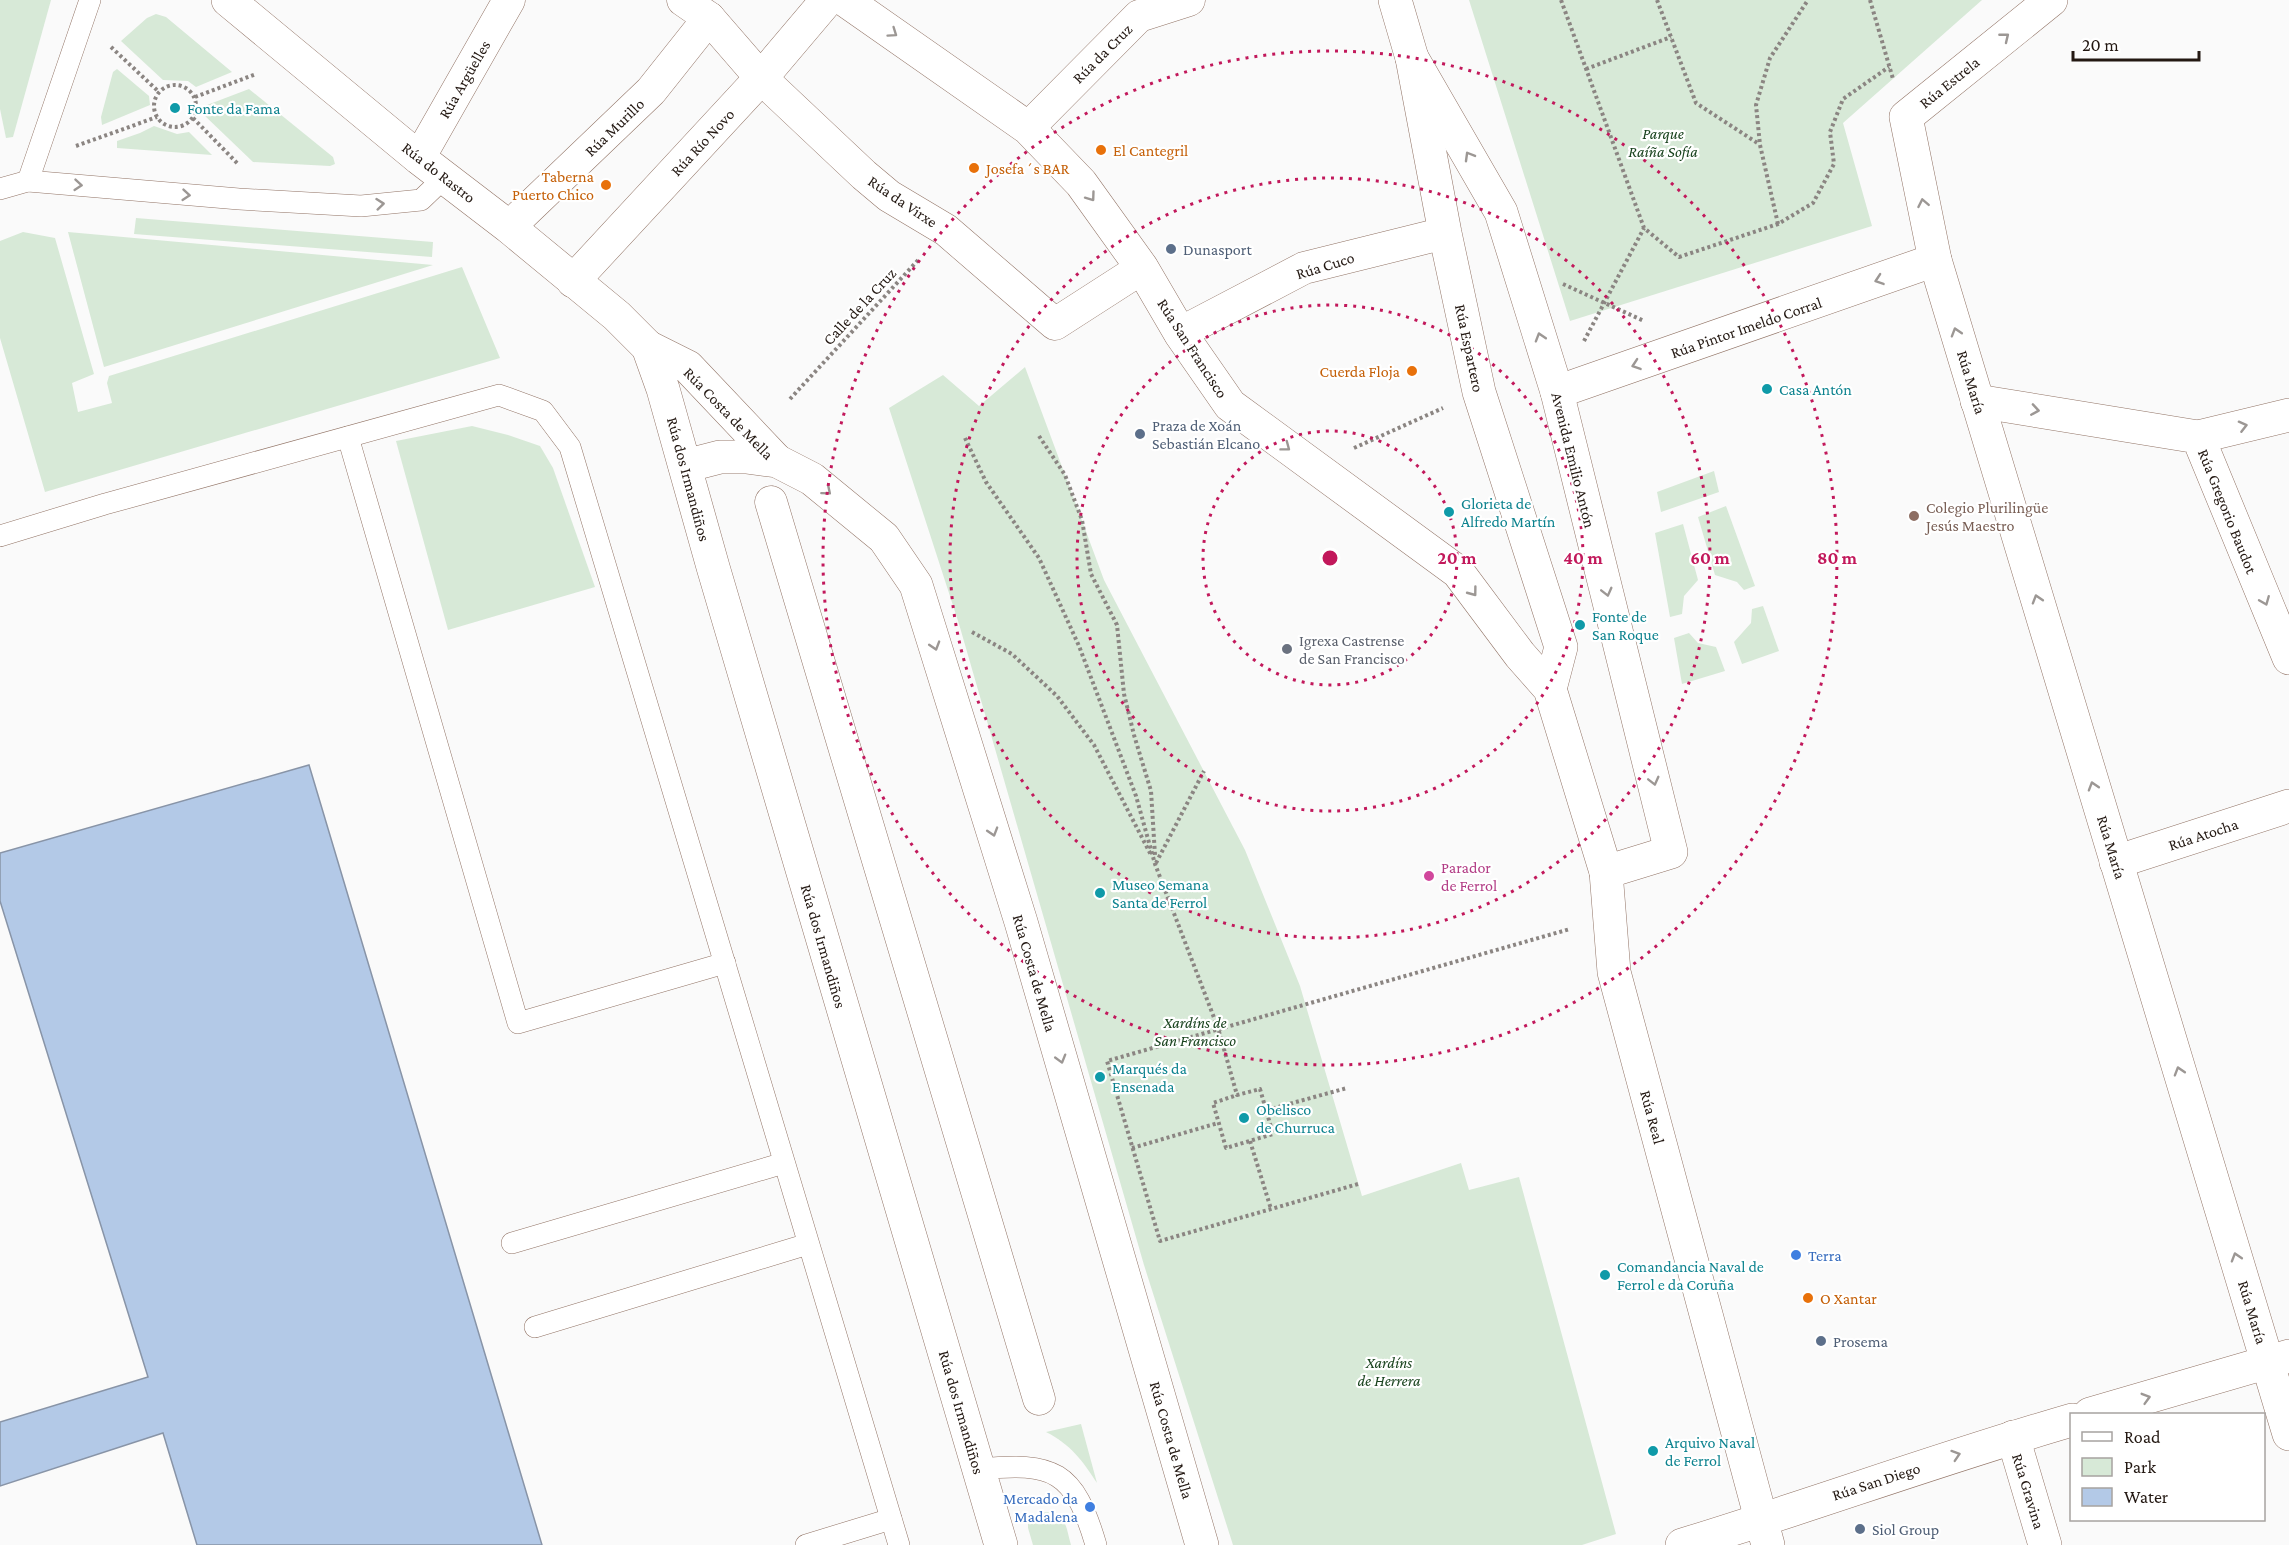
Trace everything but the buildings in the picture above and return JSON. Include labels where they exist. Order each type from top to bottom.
[{"type":"street","name":"Rúa do Rastro","points":[[228,0],[419,158],[509,227],[617,316],[648,347]]},
{"type":"street","name":"Rúa Argüelles","points":[[419,158],[509,0]]},
{"type":"street","name":"Rúa da Virxe","points":[[683,0],[709,18],[761,78],[864,176],[889,196],[946,230],[1055,324],[1142,268]]},
{"type":"street","name":"Rúa Río Novo","points":[[573,281],[761,78],[827,0]]},
{"type":"street","name":"Rúa San Francisco","points":[[845,0],[1028,128],[1081,183],[1142,268],[1180,333],[1230,405],[1458,572],[1521,655],[1550,688]]},
{"type":"street","name":"Rúa da Cruz","points":[[1028,128],[1139,16],[1189,0]]},
{"type":"street","name":"Rúa Espartero","points":[[1395,0],[1412,58],[1445,233],[1479,392],[1562,647],[1550,688]]},
{"type":"street","name":"Rúa Estrela","points":[[1935,260],[1906,117],[2051,0]]},
{"type":"street","name":"Rúa Murillo","points":[[509,227],[651,91],[709,18]]},
{"type":"street","name":"Avenida Emilio Antón","points":[[1412,58],[1502,212],[1557,392],[1671,852],[1606,872]]},
{"type":"street","name":"Rúa Cuco","points":[[1180,333],[1304,268],[1445,233]]},
{"type":"street","name":"Rúa Pintor Imeldo Corral","points":[[1557,392],[1935,260]]},
{"type":"street","name":"Rúa María","points":[[1935,260],[2116,862],[2278,1359],[2289,1434]]},
{"type":"street","name":"Rúa Costa de Mella","points":[[648,347],[688,367],[777,462]]},
{"type":"street","name":"Rúa dos Irmandiños","points":[[648,347],[663,388],[712,567],[1001,1545]]},
{"type":"street","name":"Rúa Gregorio Baudot","points":[[1977,400],[2198,437],[2289,658]]},
{"type":"street","points":[[2198,437],[2289,415]]},
{"type":"street","name":"Rúa Costa de Mella","points":[[685,466],[720,457],[746,457],[777,462],[812,479],[884,538],[916,585],[1021,922],[1202,1545]]},
{"type":"street","points":[[771,502],[1039,1399]]},
{"type":"street","name":"Rúa Real","points":[[1550,688],[1606,872],[1614,972],[1765,1533]]},
{"type":"street","name":"Rúa Atocha","points":[[2116,862],[2289,806]]},
{"type":"street","points":[[2093,1413],[2278,1359]]},
{"type":"street","name":"Rúa San Diego","points":[[1682,1545],[1765,1533],[1832,1495],[2070,1421]]},
{"type":"street","name":"Rúa Gravina","points":[[2013,1437],[2045,1545]]},
{"type":"lane","points":[[28,181],[90,0]]},
{"type":"lane","points":[[0,189],[28,181],[239,199],[361,206],[421,200],[445,177]]},
{"type":"lane","points":[[0,536],[105,504],[500,395],[543,411],[570,447],[899,1545]]},
{"type":"lane","points":[[348,437],[518,1023],[725,963]]},
{"type":"lane","points":[[512,1243],[784,1163]]},
{"type":"lane","points":[[535,1327],[808,1245]]},
{"type":"lane","points":[[979,1469],[1029,1466],[1051,1472],[1069,1484],[1090,1525],[1096,1545]]},
{"type":"lane","points":[[806,1545],[891,1519]]},
{"type":"path","points":[[1561,0],[1644,228],[1679,257],[1778,224],[1813,203],[1834,164],[1830,132],[1843,99],[1889,67]]},
{"type":"path","points":[[1656,0],[1696,103],[1760,145]]},
{"type":"path","points":[[1778,224],[1760,145],[1756,105],[1770,58],[1808,0]]},
{"type":"path","points":[[1870,0],[1906,117]]},
{"type":"path","points":[[1586,69],[1671,37]]},
{"type":"path","points":[[111,47],[159,92]]},
{"type":"path","points":[[195,97],[298,57]]},
{"type":"path","points":[[171,85],[186,87],[195,97],[197,105],[193,118],[181,127],[167,126],[157,117],[154,104],[159,92],[171,85]]},
{"type":"path","points":[[35,160],[157,117]]},
{"type":"path","points":[[193,118],[242,168]]},
{"type":"path","points":[[1604,302],[1644,228]]},
{"type":"path","name":"Calle de la Cruz","points":[[790,399],[946,230]]},
{"type":"path","points":[[1517,263],[1696,345]]},
{"type":"path","points":[[1312,466],[1479,392]]},
{"type":"path","points":[[1040,436],[1065,475],[1082,520],[1091,574],[1116,625],[1124,694],[1151,791],[1155,864]]},
{"type":"path","points":[[965,438],[986,482],[1040,558],[1079,646],[1136,796],[1155,864],[1218,1028],[1237,1095]]},
{"type":"path","points":[[967,629],[1012,654],[1057,696],[1094,745],[1155,864]]},
{"type":"path","points":[[1155,864],[1204,771]]},
{"type":"path","points":[[1358,1184],[1160,1241],[1107,1060],[1570,929]]},
{"type":"path","points":[[1267,1110],[1347,1088]]},
{"type":"path","points":[[1260,1089],[1274,1134],[1226,1148],[1213,1103],[1237,1095],[1260,1089]]},
{"type":"path","points":[[1132,1148],[1218,1122]]},
{"type":"path","points":[[1250,1141],[1271,1209]]},
{"type":"green space","points":[[0,0],[51,0],[13,137],[6,138],[0,109]]},
{"type":"green space","name":"Parque Raíña Sofía","points":[[1469,0],[1982,0],[1843,123],[1872,226],[1570,321]]},
{"type":"green space","points":[[156,14],[166,17],[232,72],[196,87],[188,81],[163,80],[121,41],[147,18]]},
{"type":"green space","points":[[117,69],[149,96],[150,105],[102,125],[101,117],[113,72]]},
{"type":"green space","points":[[249,89],[333,157],[335,164],[330,166],[253,162],[204,115],[207,105]]},
{"type":"green space","points":[[154,126],[177,134],[189,132],[212,155],[117,148],[117,141]]},
{"type":"green space","points":[[136,218],[433,242],[432,257],[134,234]]},
{"type":"green space","points":[[23,232],[55,238],[94,374],[72,383],[78,412],[112,403],[107,383],[109,376],[462,267],[500,358],[45,492],[0,338],[0,241]]},
{"type":"green space","points":[[68,232],[433,265],[104,367]]},
{"type":"green space","points":[[1025,367],[1104,580],[1245,850],[1300,986],[1362,1196],[1461,1163],[1469,1190],[1519,1177],[1616,1534],[1582,1545],[1233,1545],[1144,1265],[959,624],[889,408],[943,375],[979,406]]},
{"type":"green space","points":[[472,426],[540,446],[553,468],[595,587],[448,630],[396,441]]},
{"type":"green space","points":[[1714,471],[1719,492],[1661,512],[1657,492]]},
{"type":"green space","points":[[1726,506],[1755,586],[1744,590],[1737,582],[1715,575],[1698,517]]},
{"type":"green space","points":[[1683,524],[1698,580],[1684,596],[1682,614],[1670,617],[1655,533]]},
{"type":"green space","points":[[1763,606],[1779,651],[1742,664],[1734,642],[1751,623],[1752,609]]},
{"type":"green space","points":[[1689,633],[1698,643],[1716,647],[1725,671],[1682,684],[1674,638]]},
{"type":"green space","points":[[1081,1424],[1097,1483],[1075,1454],[1046,1432]]},
{"type":"green space","points":[[1054,1513],[1065,1523],[1071,1545],[1033,1545],[1028,1520],[1036,1514]]},
{"type":"water","points":[[309,765],[542,1545],[197,1545],[163,1433],[0,1486],[0,1422],[148,1377],[0,901],[0,853]]},
{"type":"place","name":"Fonte da Fama","points":[[175,108]]},
{"type":"place","name":"El Cantegril","points":[[1101,150]]},
{"type":"place","name":"Josefa´s BAR","points":[[974,168]]},
{"type":"place","name":"Taberna Puerto Chico","points":[[606,185]]},
{"type":"place","name":"Dunasport","points":[[1171,249]]},
{"type":"place","name":"Cuerda Floja","points":[[1412,371]]},
{"type":"place","name":"Casa Antón","points":[[1767,389]]},
{"type":"place","name":"Praza de Xoán Sebastián Elcano","points":[[1140,434]]},
{"type":"place","name":"Glorieta de Alfredo Martín","points":[[1449,512]]},
{"type":"place","name":"Colegio Plurilingüe Jesús Maestro","points":[[1914,516]]},
{"type":"place","name":"Fonte de San Roque","points":[[1580,625]]},
{"type":"place","name":"Igrexa Castrense de San Francisco","points":[[1287,649]]},
{"type":"place","name":"Parador de Ferrol","points":[[1429,876]]},
{"type":"place","name":"Museo Semana Santa de Ferrol","points":[[1100,893]]},
{"type":"place","name":"Marqués da Ensenada","points":[[1100,1077]]},
{"type":"place","name":"Obelisco de Churruca","points":[[1244,1118]]},
{"type":"place","name":"Terra","points":[[1796,1255]]},
{"type":"place","name":"Comandancia Naval de Ferrol e da Coruña","points":[[1605,1275]]},
{"type":"place","name":"O Xantar","points":[[1808,1298]]},
{"type":"place","name":"Prosema","points":[[1821,1341]]},
{"type":"place","name":"Arquivo Naval de Ferrol","points":[[1653,1451]]},
{"type":"place","name":"Mercado da Madalena","points":[[1090,1507]]},
{"type":"place","name":"Siol Group","points":[[1860,1529]]},
{"type":"park label","name":"Xardíns de San Francisco","points":[[1195,1031]]},
{"type":"park label","name":"Xardíns de Herrera","points":[[1389,1371]]}]
